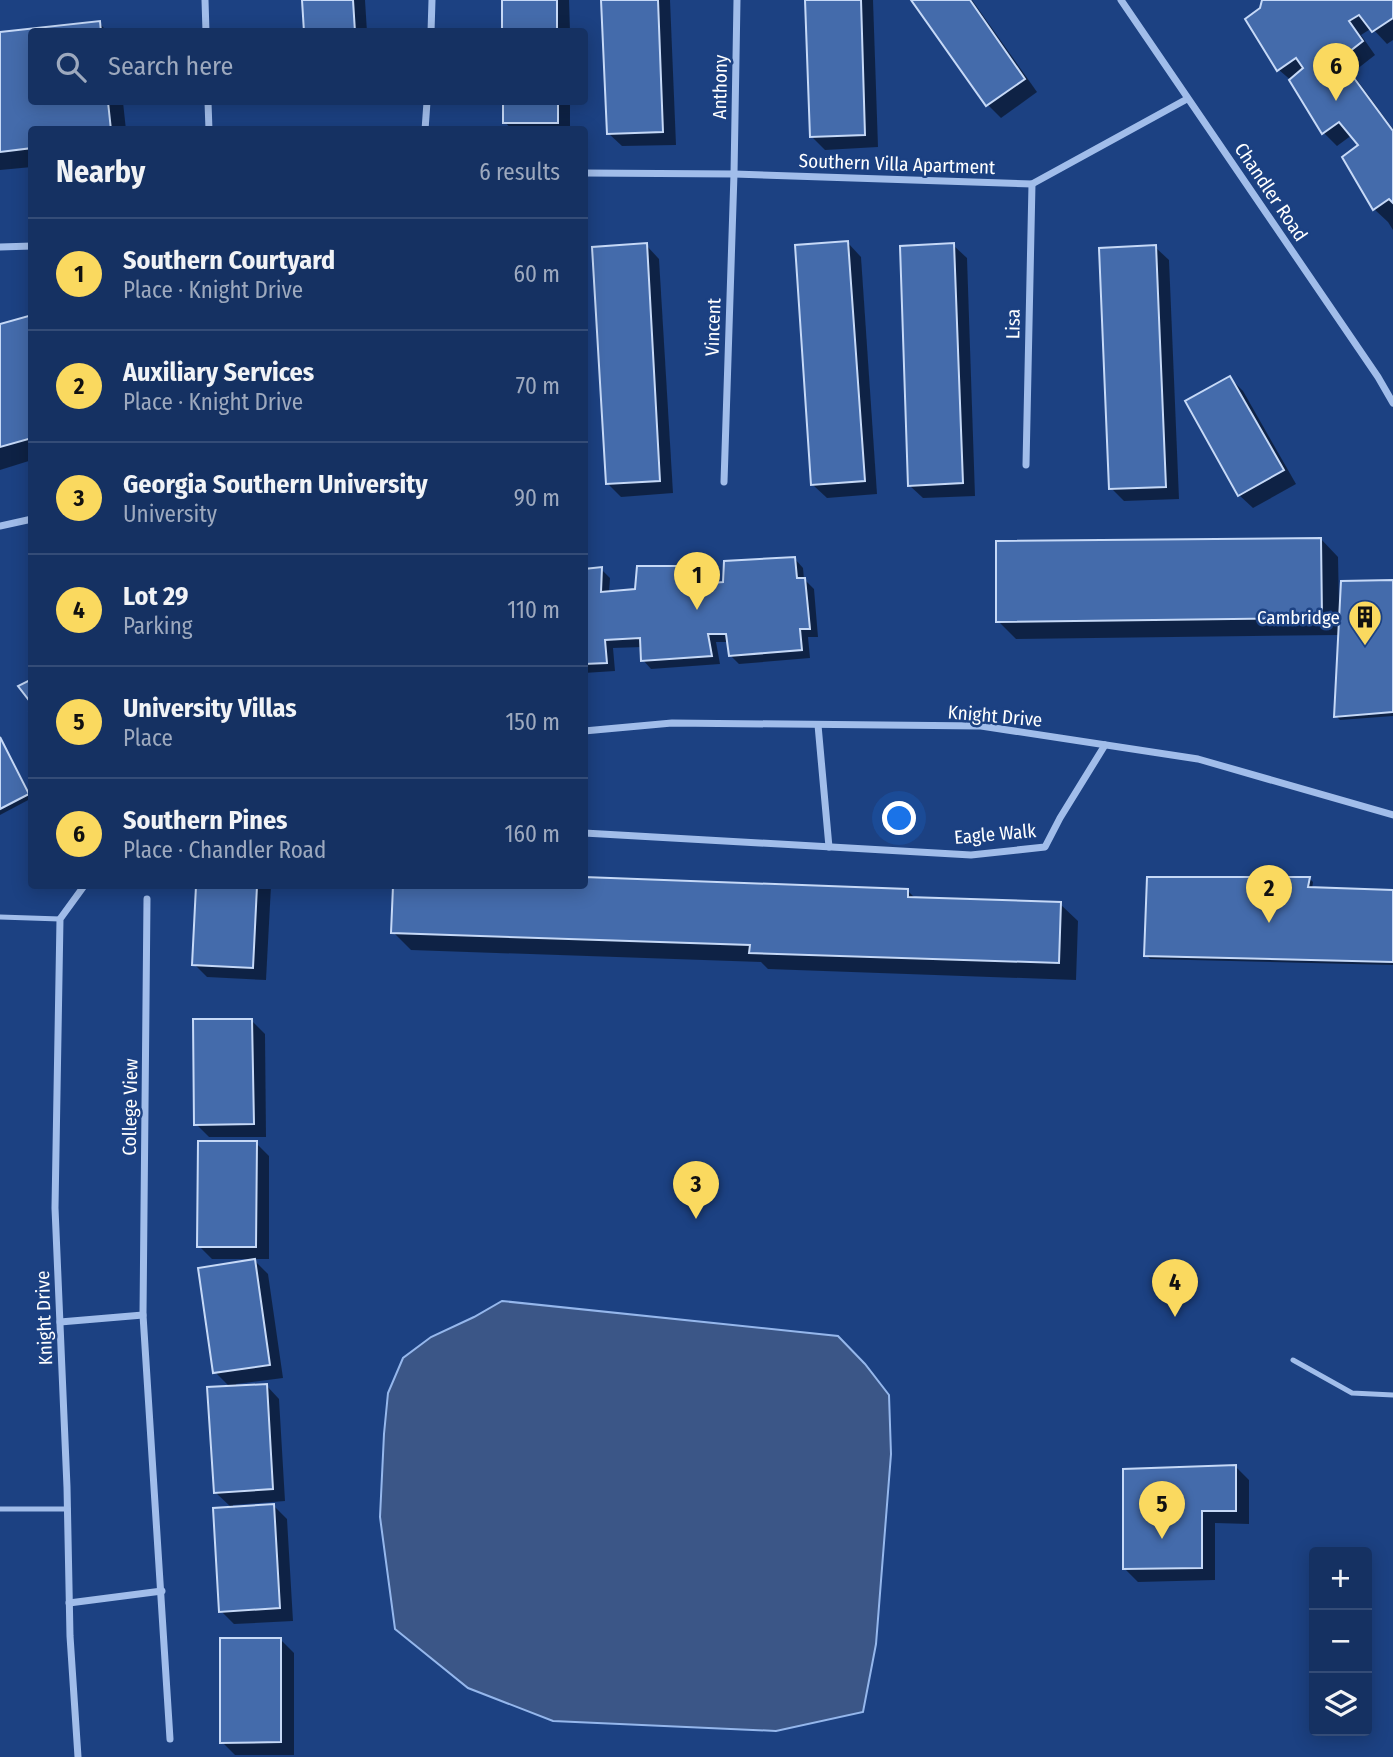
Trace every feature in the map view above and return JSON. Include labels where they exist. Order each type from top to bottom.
[{"type":"street","points":[[205,0],[206,28]]},
{"type":"street","points":[[430,28],[432,0]]},
{"type":"street","name":"Anthony","points":[[734,174],[737,0]]},
{"type":"street","name":"Chandler Road","points":[[1121,0],[1370,365],[1393,403]]},
{"type":"street","points":[[1031,184],[1188,99]]},
{"type":"street","points":[[208,105],[209,126]]},
{"type":"street","points":[[425,126],[426,105]]},
{"type":"street","name":"Southern Villa Apartment","points":[[588,173],[734,174],[1031,184]]},
{"type":"street","name":"Vincent","points":[[724,482],[734,174]]},
{"type":"street","name":"Lisa","points":[[1026,465],[1031,184]]},
{"type":"street","points":[[0,247],[28,246]]},
{"type":"street","points":[[0,526],[28,520]]},
{"type":"street","name":"Knight Drive","points":[[588,731],[672,723],[981,726],[1198,759],[1393,815]]},
{"type":"street","points":[[818,725],[829,847]]},
{"type":"street","name":"Eagle Walk","points":[[588,834],[971,855],[1045,847],[1105,745]]},
{"type":"street","points":[[60,919],[82,889]]},
{"type":"street","name":"College View","points":[[147,899],[143,1315],[170,1739]]},
{"type":"street","name":"Knight Drive","points":[[60,919],[55,1208],[68,1509],[69,1603],[78,1757]]},
{"type":"street","points":[[60,1322],[143,1315]]},
{"type":"street","points":[[69,1603],[162,1591]]},
{"type":"lane","points":[[0,917],[60,919]]},
{"type":"lane","points":[[1293,1360],[1352,1393],[1393,1395]]},
{"type":"lane","points":[[0,1509],[68,1509]]},
{"type":"water","points":[[502,1301],[838,1336],[865,1364],[889,1395],[891,1454],[876,1644],[863,1712],[776,1731],[553,1721],[468,1688],[395,1629],[380,1517],[388,1393],[403,1358],[431,1337]]},
{"type":"building","points":[[302,0],[353,0],[355,28],[304,28]]},
{"type":"building","points":[[502,0],[557,0],[557,28],[502,28]]},
{"type":"building","points":[[601,0],[658,0],[663,132],[607,134]]},
{"type":"building","points":[[805,0],[861,0],[865,135],[810,137]]},
{"type":"building","points":[[911,0],[970,0],[1025,79],[986,106]]},
{"type":"building","points":[[1262,0],[1393,0],[1393,18],[1372,32],[1359,15],[1349,21],[1363,41],[1340,59],[1393,131],[1393,203],[1389,199],[1373,210],[1342,157],[1358,145],[1339,122],[1322,134],[1289,80],[1303,68],[1296,58],[1277,71],[1245,19],[1260,8]]},
{"type":"building","points":[[100,21],[101,28],[36,28]]},
{"type":"building","points":[[28,29],[28,105],[108,105],[111,126],[28,126],[28,148],[0,152],[0,32]]},
{"type":"building","points":[[503,105],[558,105],[558,123],[503,123]]},
{"type":"building","points":[[848,241],[865,481],[811,485],[795,245]]},
{"type":"building","points":[[647,243],[660,481],[606,484],[592,247]]},
{"type":"building","points":[[954,243],[963,483],[908,486],[900,246]]},
{"type":"building","points":[[1156,245],[1166,487],[1109,489],[1099,248]]},
{"type":"building","points":[[28,316],[28,439],[0,447],[0,324]]},
{"type":"building","points":[[1230,376],[1284,470],[1238,496],[1185,401]]},
{"type":"building","points":[[1321,538],[1322,618],[996,622],[996,541]]},
{"type":"building","points":[[795,557],[797,578],[805,578],[810,629],[800,629],[802,650],[729,656],[726,634],[708,634],[712,656],[641,661],[640,638],[605,640],[607,663],[588,664],[588,569],[602,567],[601,592],[635,589],[637,566],[711,566],[711,583],[723,582],[724,561]]},
{"type":"building","name":"Cambridge","points":[[1393,580],[1393,712],[1334,717],[1341,581]]},
{"type":"building","points":[[28,681],[28,699],[18,686]]},
{"type":"building","points":[[0,737],[28,795],[0,809]]},
{"type":"building","points":[[588,877],[908,889],[908,897],[1061,902],[1059,963],[749,953],[750,945],[391,933],[393,889],[588,889]]},
{"type":"building","points":[[1147,877],[1310,877],[1308,887],[1393,890],[1393,962],[1144,956]]},
{"type":"building","points":[[196,889],[257,889],[253,968],[192,965]]},
{"type":"building","points":[[193,1019],[252,1019],[254,1124],[194,1125]]},
{"type":"building","points":[[198,1141],[257,1141],[256,1247],[197,1247]]},
{"type":"building","points":[[255,1259],[270,1365],[213,1373],[198,1268]]},
{"type":"building","points":[[267,1384],[273,1489],[214,1493],[207,1387]]},
{"type":"building","points":[[1236,1465],[1236,1511],[1202,1511],[1202,1568],[1123,1569],[1123,1469]]},
{"type":"building","points":[[274,1504],[280,1608],[219,1612],[213,1508]]},
{"type":"building","points":[[220,1638],[281,1638],[281,1742],[220,1743]]},
{"type":"place","name":"Southern Pines","points":[[1336,101]]},
{"type":"place","name":"Southern Courtyard","points":[[697,610]]},
{"type":"place","name":"Cambridge","points":[[1365,647]]},
{"type":"place","name":"Auxiliary Services","points":[[1269,923]]},
{"type":"place","name":"Georgia Southern University","points":[[696,1219]]},
{"type":"place","name":"Lot 29","points":[[1175,1317]]},
{"type":"place","name":"University Villas","points":[[1162,1539]]}]
